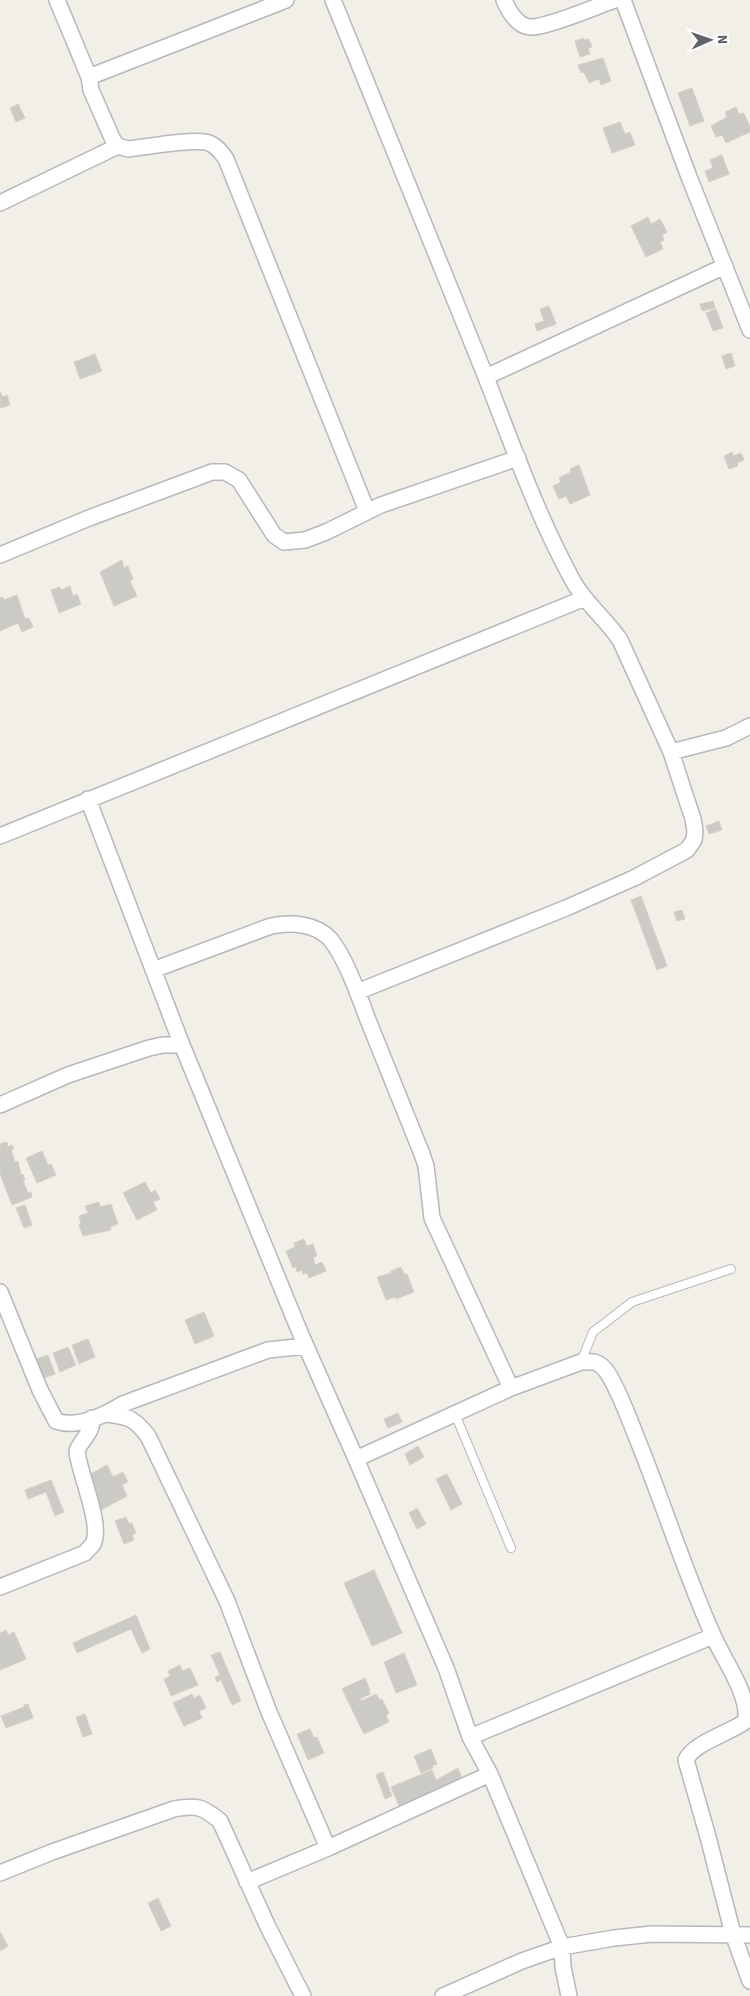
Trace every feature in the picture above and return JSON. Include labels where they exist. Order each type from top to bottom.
[{"type":"street","points":[[57,0],[89,77],[91,90],[113,140],[118,146],[128,149],[196,142],[209,143],[218,148],[226,159],[367,511]]},
{"type":"street","points":[[89,77],[286,0]]},
{"type":"street","points":[[332,0],[518,458],[557,549],[574,582],[585,598],[611,626],[620,640],[671,752],[693,819],[695,831],[694,840],[687,850],[634,878],[566,908],[357,992]]},
{"type":"street","points":[[504,0],[508,9],[519,22],[529,27],[545,25],[615,0]]},
{"type":"street","points":[[623,0],[750,330]]},
{"type":"street","points":[[0,203],[118,146]]},
{"type":"street","points":[[486,376],[725,266]]},
{"type":"street","points":[[0,556],[88,518],[212,472],[225,472],[238,480],[274,535],[284,542],[305,540],[326,532],[367,511],[518,458]]},
{"type":"street","points":[[0,836],[585,598]]},
{"type":"street","points":[[671,752],[726,738],[750,726]]},
{"type":"street","points":[[88,799],[182,1045],[306,1346],[446,1668],[470,1737],[490,1774],[562,1947],[563,1967],[569,1996]]},
{"type":"street","points":[[153,970],[271,926],[288,923],[300,924],[318,930],[330,940],[340,954],[357,992],[422,1154],[426,1166],[432,1218],[511,1388]]},
{"type":"street","points":[[0,1105],[68,1075],[149,1048],[163,1045],[182,1045]]},
{"type":"street","points":[[0,1292],[40,1390],[56,1421],[72,1424],[99,1416],[123,1404],[268,1350],[306,1346]]},
{"type":"street","points":[[356,1459],[511,1388],[581,1362],[592,1361],[600,1364],[608,1373],[650,1471],[683,1565],[713,1636],[743,1696],[747,1710],[746,1721],[693,1750],[686,1760],[733,1934],[750,1981]]},
{"type":"street","points":[[0,1587],[85,1553],[93,1543],[95,1533],[94,1520],[77,1451],[99,1416]]},
{"type":"street","points":[[99,1416],[125,1417],[136,1421],[148,1436],[227,1601],[269,1712],[328,1848]]},
{"type":"street","points":[[470,1737],[713,1636]]},
{"type":"street","points":[[247,1882],[328,1848],[490,1774]]},
{"type":"street","points":[[0,1873],[70,1845],[174,1809],[192,1805],[207,1810],[220,1821],[268,1927],[303,1996]]},
{"type":"street","points":[[443,1996],[522,1961],[562,1947],[652,1934],[750,1935]]},
{"type":"lane","points":[[581,1362],[593,1332],[632,1302],[731,1269]]},
{"type":"lane","points":[[456,1414],[511,1548]]},
{"type":"building","points":[[584,38],[584,40],[589,39],[592,47],[588,48],[590,54],[580,57],[575,41]]},
{"type":"building","points":[[603,58],[611,81],[601,85],[599,79],[589,83],[584,72],[581,73],[578,65]]},
{"type":"building","points":[[692,88],[704,121],[690,126],[678,93]]},
{"type":"building","points":[[18,104],[25,118],[16,122],[10,108]]},
{"type":"building","points":[[736,107],[739,114],[744,113],[750,127],[750,132],[726,143],[722,135],[716,137],[711,126],[727,117],[725,112]]},
{"type":"building","points":[[620,122],[625,134],[630,132],[635,145],[612,153],[603,128]]},
{"type":"building","points":[[722,155],[729,174],[709,182],[705,171],[713,168],[710,160]]},
{"type":"building","points":[[648,217],[651,224],[660,219],[667,232],[662,235],[664,240],[660,242],[663,249],[646,257],[631,226]]},
{"type":"building","points":[[713,301],[715,308],[702,311],[700,304]]},
{"type":"building","points":[[549,306],[556,324],[537,331],[535,324],[544,321],[540,309]]},
{"type":"building","points":[[716,309],[723,328],[713,331],[706,313]]},
{"type":"building","points":[[731,353],[735,366],[726,369],[722,356]]},
{"type":"building","points":[[95,354],[102,371],[80,379],[74,362]]},
{"type":"building","points":[[0,392],[3,397],[7,395],[10,405],[0,408]]},
{"type":"building","points":[[732,452],[733,456],[741,453],[744,460],[737,463],[738,466],[729,469],[724,456]]},
{"type":"building","points":[[579,465],[590,495],[570,504],[566,496],[559,499],[553,486],[561,482],[559,478],[571,472],[570,469]]},
{"type":"building","points":[[122,560],[124,568],[128,566],[133,579],[130,581],[137,596],[114,606],[100,572]]},
{"type":"building","points":[[70,586],[73,596],[77,594],[81,604],[59,613],[51,590],[60,587],[61,590]]},
{"type":"building","points":[[17,595],[25,619],[29,618],[33,627],[22,632],[18,623],[0,631],[0,598],[3,597],[4,600]]},
{"type":"building","points":[[719,821],[722,830],[709,834],[706,826]]},
{"type":"building","points":[[641,896],[667,966],[657,970],[631,900]]},
{"type":"building","points":[[682,910],[685,919],[677,921],[674,912]]},
{"type":"building","points":[[7,1142],[8,1147],[12,1145],[14,1149],[11,1150],[15,1162],[18,1161],[21,1175],[23,1174],[25,1180],[23,1181],[28,1193],[31,1192],[32,1197],[12,1205],[0,1174],[0,1144]]},
{"type":"building","points":[[42,1151],[48,1165],[51,1164],[56,1175],[37,1183],[26,1158]]},
{"type":"building","points":[[145,1182],[151,1193],[155,1190],[160,1199],[153,1202],[157,1210],[137,1220],[123,1193]]},
{"type":"building","points":[[99,1202],[100,1207],[111,1204],[118,1224],[110,1227],[111,1230],[83,1236],[79,1225],[81,1224],[79,1216],[88,1213],[85,1206]]},
{"type":"building","points":[[25,1205],[32,1225],[24,1228],[16,1208]]},
{"type":"building","points":[[304,1239],[307,1246],[313,1244],[317,1256],[313,1257],[315,1265],[322,1262],[326,1271],[309,1278],[307,1273],[303,1274],[302,1270],[297,1272],[296,1267],[293,1268],[286,1251],[295,1247],[294,1243]]},
{"type":"building","points":[[401,1267],[405,1275],[407,1274],[414,1292],[396,1299],[395,1297],[386,1300],[377,1277],[391,1273],[391,1271]]},
{"type":"building","points":[[204,1312],[214,1336],[195,1344],[185,1320]]},
{"type":"building","points":[[88,1339],[95,1357],[79,1364],[72,1345]]},
{"type":"building","points":[[68,1347],[76,1365],[60,1372],[53,1353]]},
{"type":"building","points":[[48,1355],[55,1374],[41,1379],[34,1360]]},
{"type":"building","points":[[398,1413],[402,1422],[388,1428],[384,1419]]},
{"type":"building","points":[[418,1446],[424,1457],[410,1465],[405,1454]]},
{"type":"building","points":[[107,1465],[113,1477],[123,1472],[128,1482],[122,1485],[127,1496],[101,1510],[87,1483],[87,1476]]},
{"type":"building","points":[[447,1474],[462,1504],[451,1510],[436,1479]]},
{"type":"building","points":[[51,1480],[64,1512],[55,1516],[46,1492],[28,1499],[25,1490]]},
{"type":"building","points":[[417,1508],[426,1524],[417,1529],[409,1513]]},
{"type":"building","points":[[126,1517],[129,1524],[132,1523],[136,1533],[132,1535],[134,1540],[124,1544],[115,1521]]},
{"type":"building","points":[[374,1570],[402,1633],[372,1646],[344,1583]]},
{"type":"building","points":[[136,1615],[150,1649],[142,1653],[131,1629],[77,1653],[73,1643]]},
{"type":"building","points":[[6,1630],[8,1635],[14,1632],[26,1659],[0,1670],[0,1633]]},
{"type":"building","points":[[220,1652],[241,1701],[232,1705],[221,1680],[217,1682],[215,1677],[220,1675],[211,1655]]},
{"type":"building","points":[[404,1653],[417,1685],[396,1693],[384,1662]]},
{"type":"building","points":[[180,1665],[182,1671],[190,1668],[198,1685],[171,1696],[164,1679],[170,1676],[168,1671]]},
{"type":"building","points":[[365,1678],[370,1694],[360,1699],[361,1701],[376,1694],[380,1700],[382,1699],[389,1713],[386,1715],[389,1722],[364,1734],[342,1689]]},
{"type":"building","points":[[192,1694],[194,1698],[200,1695],[206,1708],[199,1711],[202,1718],[184,1726],[173,1703]]},
{"type":"building","points":[[28,1704],[33,1718],[6,1728],[1,1716]]},
{"type":"building","points":[[85,1714],[92,1734],[83,1737],[76,1717]]},
{"type":"building","points":[[310,1729],[314,1738],[317,1737],[324,1753],[308,1760],[297,1734]]},
{"type":"building","points":[[431,1749],[437,1764],[432,1766],[433,1768],[421,1773],[414,1756]]},
{"type":"building","points":[[458,1768],[463,1781],[399,1806],[391,1787],[432,1770],[436,1780]]},
{"type":"building","points":[[383,1772],[392,1796],[385,1799],[376,1775]]},
{"type":"building","points":[[158,1898],[171,1926],[161,1931],[148,1903]]},
{"type":"building","points":[[0,1932],[8,1946],[0,1951]]}]
